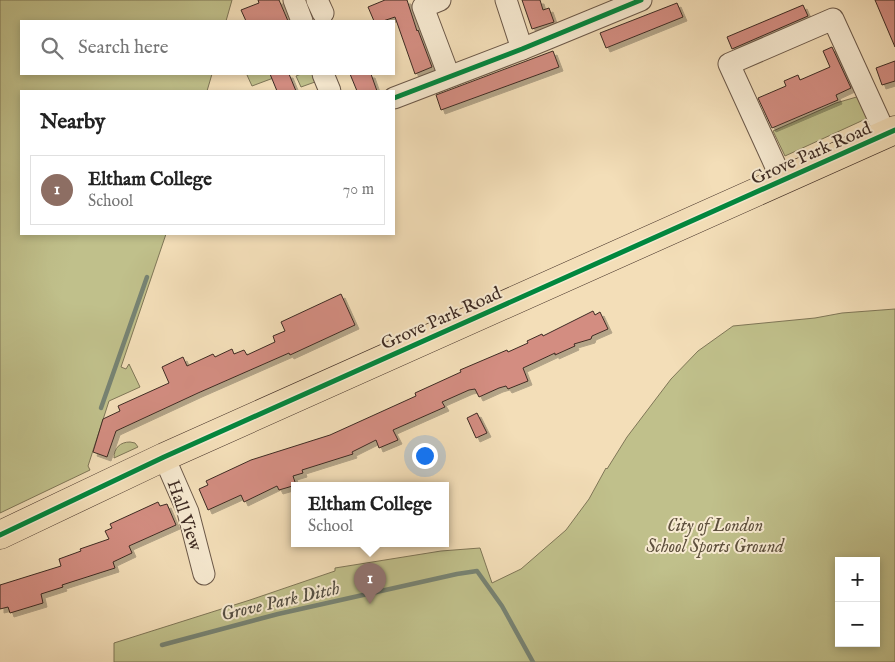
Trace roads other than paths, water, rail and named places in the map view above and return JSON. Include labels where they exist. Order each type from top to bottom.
[{"type":"main road","name":"Grove Park Road","points":[[0,535],[164,457],[890,132]]},
{"type":"street","points":[[294,0],[302,20]]},
{"type":"street","points":[[440,0],[423,7],[449,76]]},
{"type":"street","points":[[506,0],[522,49]]},
{"type":"street","points":[[395,98],[522,49],[641,0]]},
{"type":"street","points":[[782,180],[729,64],[833,18],[890,132]]},
{"type":"street","points":[[323,75],[330,90]]},
{"type":"street","name":"Hall View","points":[[164,457],[188,512],[204,574]]},
{"type":"waterway","name":"Grove Park Ditch","points":[[101,408],[147,277]]},
{"type":"waterway","name":"Grove Park Ditch","points":[[162,645],[278,614],[477,571],[502,606],[533,662]]},
{"type":"place","name":"Eltham College","points":[[370,604]]},
{"type":"park label","name":"City of London School Sports Ground","points":[[715,535]]}]
